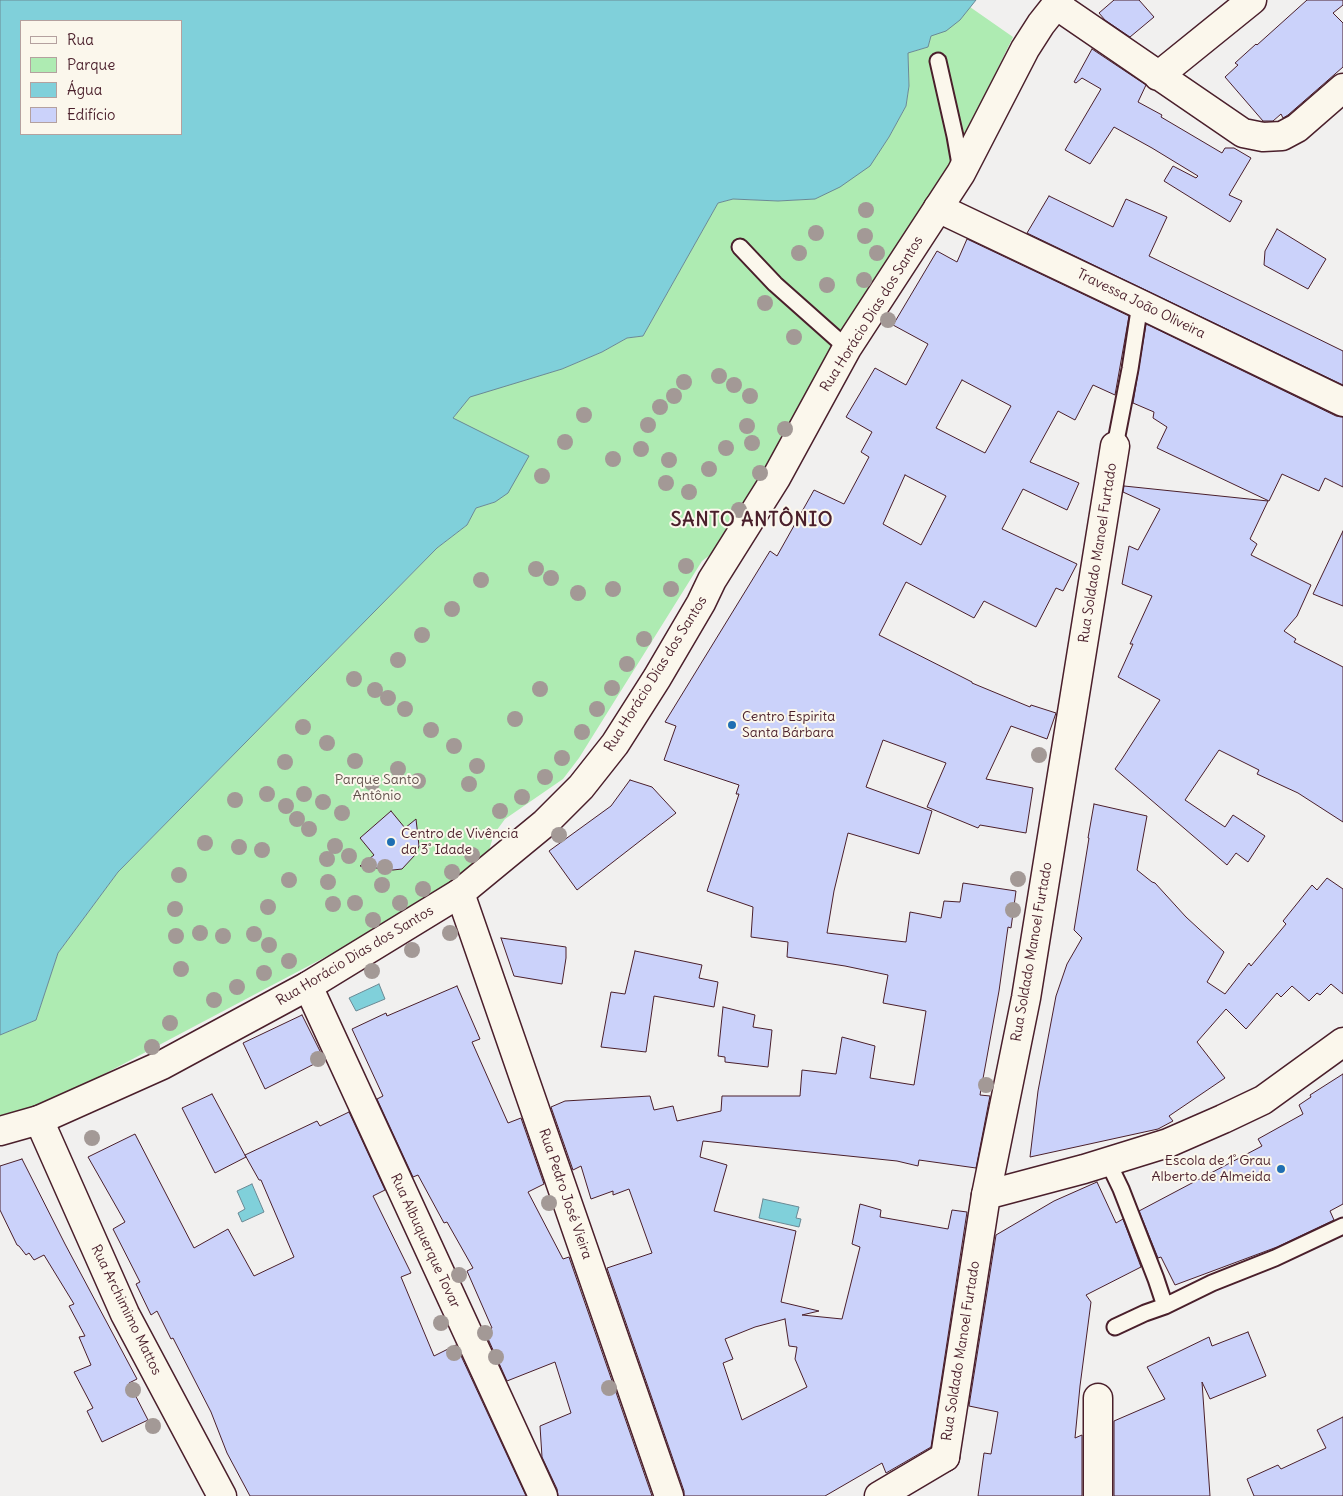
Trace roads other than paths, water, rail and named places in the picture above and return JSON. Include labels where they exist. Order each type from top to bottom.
[{"type":"street","points":[[1158,76],[1252,0]]},
{"type":"street","points":[[1058,3],[1158,76],[1243,133],[1263,137],[1282,136],[1297,128],[1343,88]]},
{"type":"street","name":"Rua Horácio Dias dos Santos","points":[[0,1131],[39,1120],[162,1065],[308,986],[460,893],[545,823],[581,787],[615,744],[701,603],[712,580],[776,478],[847,348],[961,173],[1025,49],[1041,24],[1058,3]]},
{"type":"street","name":"Travessa João Oliveira","points":[[938,208],[1343,402]]},
{"type":"street","name":"Rua Soldado Manoel Furtado","points":[[879,1496],[945,1458],[986,1194],[1026,998],[1115,446]]},
{"type":"street","name":"Rua Pedro José Vieira","points":[[460,893],[669,1496]]},
{"type":"street","name":"Rua Albuquerque Tovar","points":[[308,986],[543,1496]]},
{"type":"street","points":[[986,1194],[1108,1162],[1168,1143],[1223,1120],[1263,1100],[1343,1042]]},
{"type":"street","name":"Rua Archimimo Mattos","points":[[39,1120],[125,1314],[222,1496]]},
{"type":"street","points":[[1098,1398],[1098,1496]]},
{"type":"lane","points":[[938,62],[955,136],[961,173]]},
{"type":"lane","points":[[740,246],[775,284],[847,348]]},
{"type":"lane","points":[[1115,446],[1140,304]]},
{"type":"lane","points":[[1108,1162],[1124,1198],[1165,1306]]},
{"type":"lane","points":[[1115,1328],[1343,1226]]},
{"type":"water","points":[[0,0],[976,0],[960,20],[946,31],[931,36],[928,47],[908,53],[909,86],[906,106],[870,166],[840,187],[815,199],[778,201],[733,199],[718,203],[643,336],[627,338],[602,352],[562,369],[470,397],[453,418],[529,456],[508,493],[495,502],[476,508],[467,525],[437,548],[118,872],[58,953],[36,1020],[0,1035]]},
{"type":"water","points":[[379,984],[385,999],[356,1011],[349,998]]},
{"type":"water","points":[[252,1184],[264,1212],[242,1222],[238,1213],[245,1209],[237,1191]]},
{"type":"water","points":[[763,1199],[799,1207],[796,1218],[801,1219],[799,1227],[759,1218]]},
{"type":"place","name":"Centro Espirita Santa Bárbara","points":[[732,725]]},
{"type":"place","name":"Centro de Vivência da 3˚ Idade","points":[[391,842]]},
{"type":"place","name":"Escola de 1˚ Grau Alberto de Almeida","points":[[1281,1169]]},
{"type":"district","name":"SANTO ANTÔNIO","points":[[752,521]]},
{"type":"park label","name":"Parque Santo Antônio","points":[[377,788]]}]
